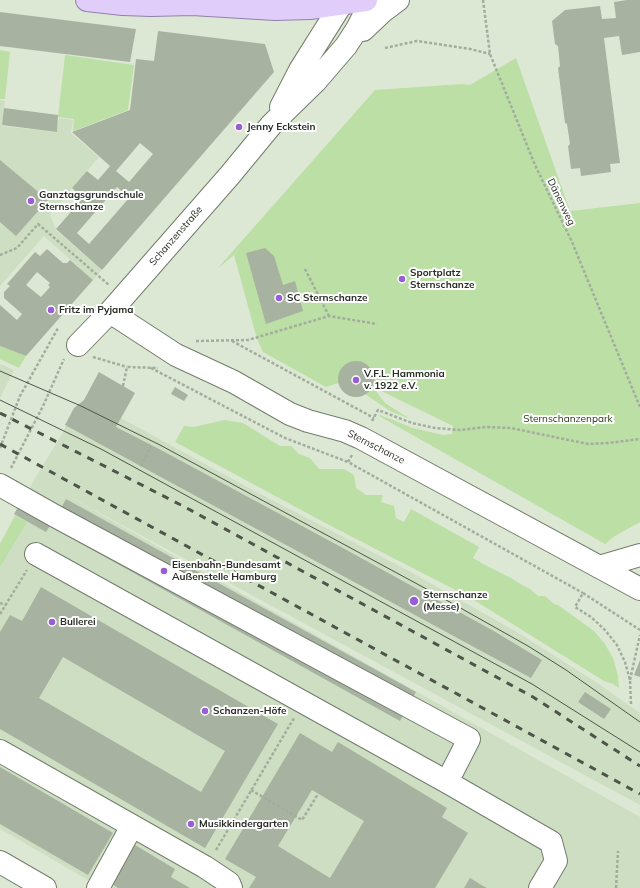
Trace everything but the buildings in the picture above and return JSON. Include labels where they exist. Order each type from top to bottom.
[{"type":"main road","points":[[88,0],[123,4],[192,4],[274,9],[300,8],[366,0]]},
{"type":"main road","points":[[192,4],[217,0]]},
{"type":"street","name":"Schanzenstraße","points":[[71,352],[116,305],[272,124],[315,82],[346,46],[372,0]]},
{"type":"street","points":[[346,46],[382,12],[398,0]]},
{"type":"street","name":"Schanzenstraße","points":[[272,124],[300,70],[343,2]]},
{"type":"street","name":"Sternschanze","points":[[116,305],[176,355],[234,382],[296,416],[308,421],[345,431],[361,438],[640,589]]},
{"type":"street","points":[[5,478],[62,520],[469,739],[447,782]]},
{"type":"street","points":[[36,554],[447,782],[551,842],[556,861],[540,888]]},
{"type":"street","points":[[599,567],[640,555]]},
{"type":"street","points":[[0,751],[205,867],[229,883],[232,888]]},
{"type":"street","points":[[98,888],[132,826]]},
{"type":"street","points":[[0,862],[45,888]]},
{"type":"path","name":"Dänenweg","points":[[483,0],[490,54],[534,165],[575,248],[640,406]]},
{"type":"path","points":[[386,48],[417,41],[470,48],[490,54]]},
{"type":"path","points":[[0,255],[17,248],[38,224],[116,305]]},
{"type":"path","points":[[305,269],[329,316]]},
{"type":"path","points":[[192,341],[248,340],[329,316],[377,324]]},
{"type":"path","points":[[0,448],[20,396],[58,328]]},
{"type":"path","points":[[232,340],[374,418]]},
{"type":"path","points":[[5,478],[71,352],[127,367],[151,368],[168,368],[176,355]]},
{"type":"path","points":[[123,386],[127,367]]},
{"type":"path","points":[[151,368],[284,438],[348,462],[583,593],[640,630]]},
{"type":"path","points":[[348,462],[378,410],[412,423],[435,428],[460,430],[486,427],[511,428],[588,444],[640,439]]},
{"type":"path","points":[[141,466],[151,446]]},
{"type":"path","points":[[0,614],[36,554]]},
{"type":"path","points":[[583,593],[575,607],[591,617],[605,630],[617,645],[625,662],[630,680],[631,704]]},
{"type":"path","points":[[0,603],[5,605]]},
{"type":"path","points":[[630,680],[640,635]]},
{"type":"path","points":[[205,867],[303,702]]},
{"type":"path","points":[[251,790],[302,820],[318,794]]},
{"type":"path","points":[[616,888],[618,851]]},
{"type":"shaded area","name":"Ganztagsgrundschule Sternschanze","points":[[0,100],[5,101],[2,126],[56,132],[59,118],[73,120],[71,133],[99,157],[50,214],[56,230],[102,270],[93,280],[44,236],[0,286]]},
{"type":"shaded area","points":[[0,364],[14,370],[0,398]]},
{"type":"shaded area","points":[[99,372],[121,418],[249,488],[409,571],[517,632],[596,682],[640,713],[640,805],[61,492],[640,817],[640,888],[102,888],[0,829],[0,544],[35,478],[62,434],[74,408],[84,400]]},
{"type":"green space","points":[[0,50],[10,52],[5,99],[0,99]]},
{"type":"green space","points":[[65,55],[134,65],[128,110],[73,131],[74,119],[58,117]]},
{"type":"green space","name":"Sternschanzenpark","points":[[516,58],[570,211],[640,203],[640,522],[615,536],[605,544],[379,416],[380,415],[413,428],[443,435],[452,434],[453,426],[373,387],[385,403],[410,419],[390,411],[365,394],[354,396],[349,395],[344,392],[338,383],[326,387],[263,352],[257,339],[234,255],[217,269],[375,90],[462,84],[470,85]]},
{"type":"green space","points":[[0,346],[26,356],[19,368],[0,359]]},
{"type":"green space","points":[[224,420],[243,423],[280,446],[291,446],[299,454],[310,458],[319,469],[344,469],[354,475],[356,488],[366,495],[383,495],[381,502],[394,506],[396,518],[404,522],[411,509],[479,547],[473,558],[530,589],[538,596],[545,596],[554,604],[558,605],[594,631],[605,644],[613,658],[618,676],[619,688],[604,681],[469,597],[331,526],[175,442],[184,426],[194,427]]},
{"type":"green space","points":[[15,516],[27,522],[0,567],[0,544]]},
{"type":"tram line","points":[[0,371],[81,406],[160,445],[432,592],[528,646],[566,670],[640,722]]},
{"type":"tram line","points":[[0,400],[101,449],[532,684],[640,752]]},
{"type":"railway","points":[[0,413],[183,506],[533,697],[640,766]]},
{"type":"railway","points":[[0,444],[640,794]]},
{"type":"place","name":"Jenny Eckstein","points":[[239,127]]},
{"type":"place","name":"Ganztagsgrundschule Sternschanze","points":[[31,201]]},
{"type":"place","name":"Sportplatz Sternschanze","points":[[402,279]]},
{"type":"place","name":"SC Sternschanze","points":[[279,298]]},
{"type":"place","name":"Fritz im Pyjama","points":[[51,310]]},
{"type":"place","name":"V.F.L. Hammonia v. 1922 e.V.","points":[[356,380]]},
{"type":"place","name":"Eisenbahn-Bundesamt Außenstelle Hamburg","points":[[164,571]]},
{"type":"place","name":"Sternschanze (Messe)","points":[[414,601]]},
{"type":"place","name":"Bullerei","points":[[52,622]]},
{"type":"place","name":"Schanzen-Höfe","points":[[205,711]]},
{"type":"place","name":"Musikkindergarten","points":[[191,824]]}]
